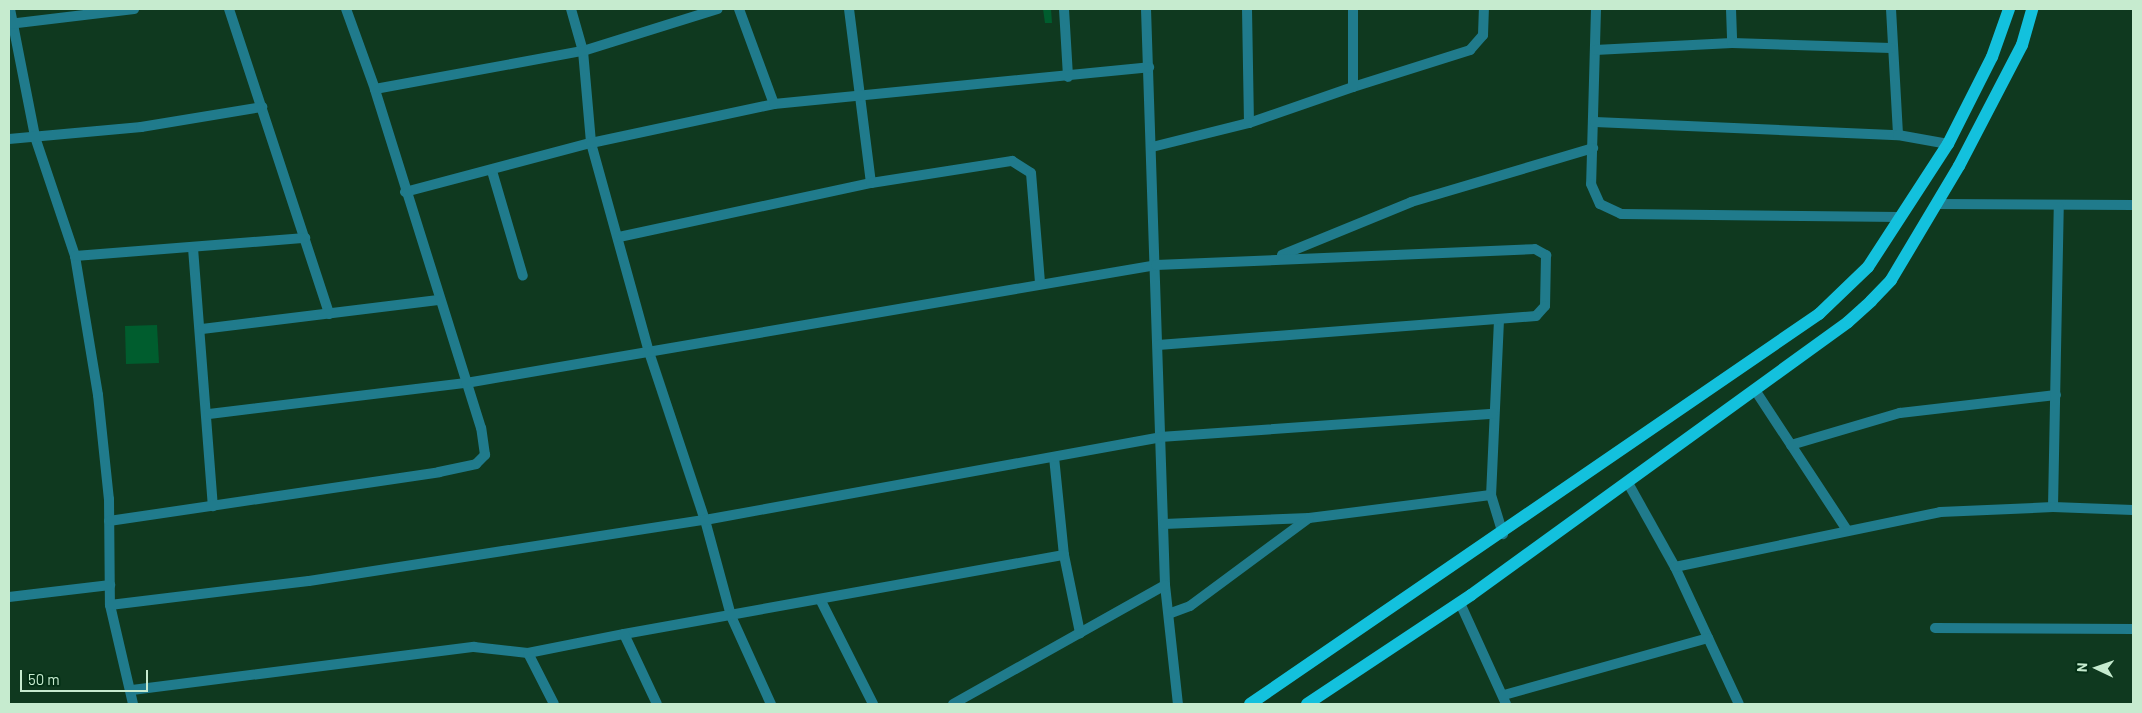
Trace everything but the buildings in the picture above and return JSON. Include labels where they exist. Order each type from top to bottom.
[{"type":"main road","points":[[1250,704],[1502,534],[1819,314],[1868,267],[1948,144],[1992,57],[2009,9]]},
{"type":"main road","points":[[1307,704],[1460,603],[1628,483],[1755,390],[1871,300],[1891,280],[1936,204],[2022,45],[2032,9]]},
{"type":"street","points":[[10,9],[11,24],[35,137],[75,256],[98,395],[109,521],[110,604],[132,690],[133,704]]},
{"type":"street","points":[[11,24],[134,9]]},
{"type":"street","points":[[230,9],[329,314]]},
{"type":"street","points":[[109,521],[476,464],[485,455],[486,444],[438,300],[375,89],[346,9]]},
{"type":"street","points":[[571,9],[583,51],[591,143],[648,349],[705,520],[731,616],[771,704]]},
{"type":"street","points":[[375,89],[583,51],[718,9]]},
{"type":"street","points":[[738,9],[774,104]]},
{"type":"street","points":[[1064,9],[1068,77]]},
{"type":"street","points":[[1146,9],[1156,265],[1165,585],[1170,613],[1178,704]]},
{"type":"street","points":[[1247,9],[1249,123]]},
{"type":"street","points":[[1353,9],[1353,86]]},
{"type":"street","points":[[1152,147],[1249,123],[1353,86],[1470,50],[1483,35],[1484,9]]},
{"type":"street","points":[[1596,9],[1595,122],[1591,184],[1600,204],[1621,214],[1900,217]]},
{"type":"street","points":[[1731,9],[1732,43]]},
{"type":"street","points":[[1891,9],[1891,48],[1898,134]]},
{"type":"street","points":[[853,10],[859,95],[871,183]]},
{"type":"street","points":[[1595,50],[1732,43],[1891,48]]},
{"type":"street","points":[[405,192],[492,171],[591,143],[774,104],[1068,77],[1149,67]]},
{"type":"street","points":[[9,139],[141,127],[262,107]]},
{"type":"street","points":[[1595,122],[1898,134],[1948,144]]},
{"type":"street","points":[[1274,259],[1411,202],[1593,148]]},
{"type":"street","points":[[618,236],[871,183],[982,162],[1012,161],[1025,166],[1034,184],[1040,284]]},
{"type":"street","points":[[492,171],[523,276]]},
{"type":"street","points":[[1936,204],[2059,207],[2133,205]]},
{"type":"street","points":[[2053,507],[2059,207]]},
{"type":"street","points":[[75,256],[305,238]]},
{"type":"street","points":[[193,248],[209,414],[213,506]]},
{"type":"street","points":[[209,414],[466,383],[648,349],[1156,265],[1274,259],[1543,251],[1547,265],[1542,312],[1499,320],[1158,346]]},
{"type":"street","points":[[202,329],[438,300]]},
{"type":"street","points":[[1499,320],[1493,414],[1491,495],[1502,534]]},
{"type":"street","points":[[1755,390],[1847,530]]},
{"type":"street","points":[[1791,445],[1900,413],[2056,395]]},
{"type":"street","points":[[110,604],[309,581],[705,520],[1160,438],[1493,414]]},
{"type":"street","points":[[1054,456],[1064,555],[1080,633]]},
{"type":"street","points":[[1628,483],[1675,567],[1739,704]]},
{"type":"street","points":[[1164,524],[1309,518],[1491,495]]},
{"type":"street","points":[[1675,567],[1940,512],[2053,507],[2133,510]]},
{"type":"street","points":[[1170,613],[1190,606],[1309,518]]},
{"type":"street","points":[[132,690],[474,647],[528,653],[1064,555]]},
{"type":"street","points":[[9,597],[110,584]]},
{"type":"street","points":[[953,704],[1165,585]]},
{"type":"street","points":[[820,599],[873,704]]},
{"type":"street","points":[[1460,603],[1505,699],[1708,638]]},
{"type":"street","points":[[1935,628],[2133,629]]},
{"type":"street","points":[[624,634],[657,704]]},
{"type":"street","points":[[528,653],[554,704]]}]
